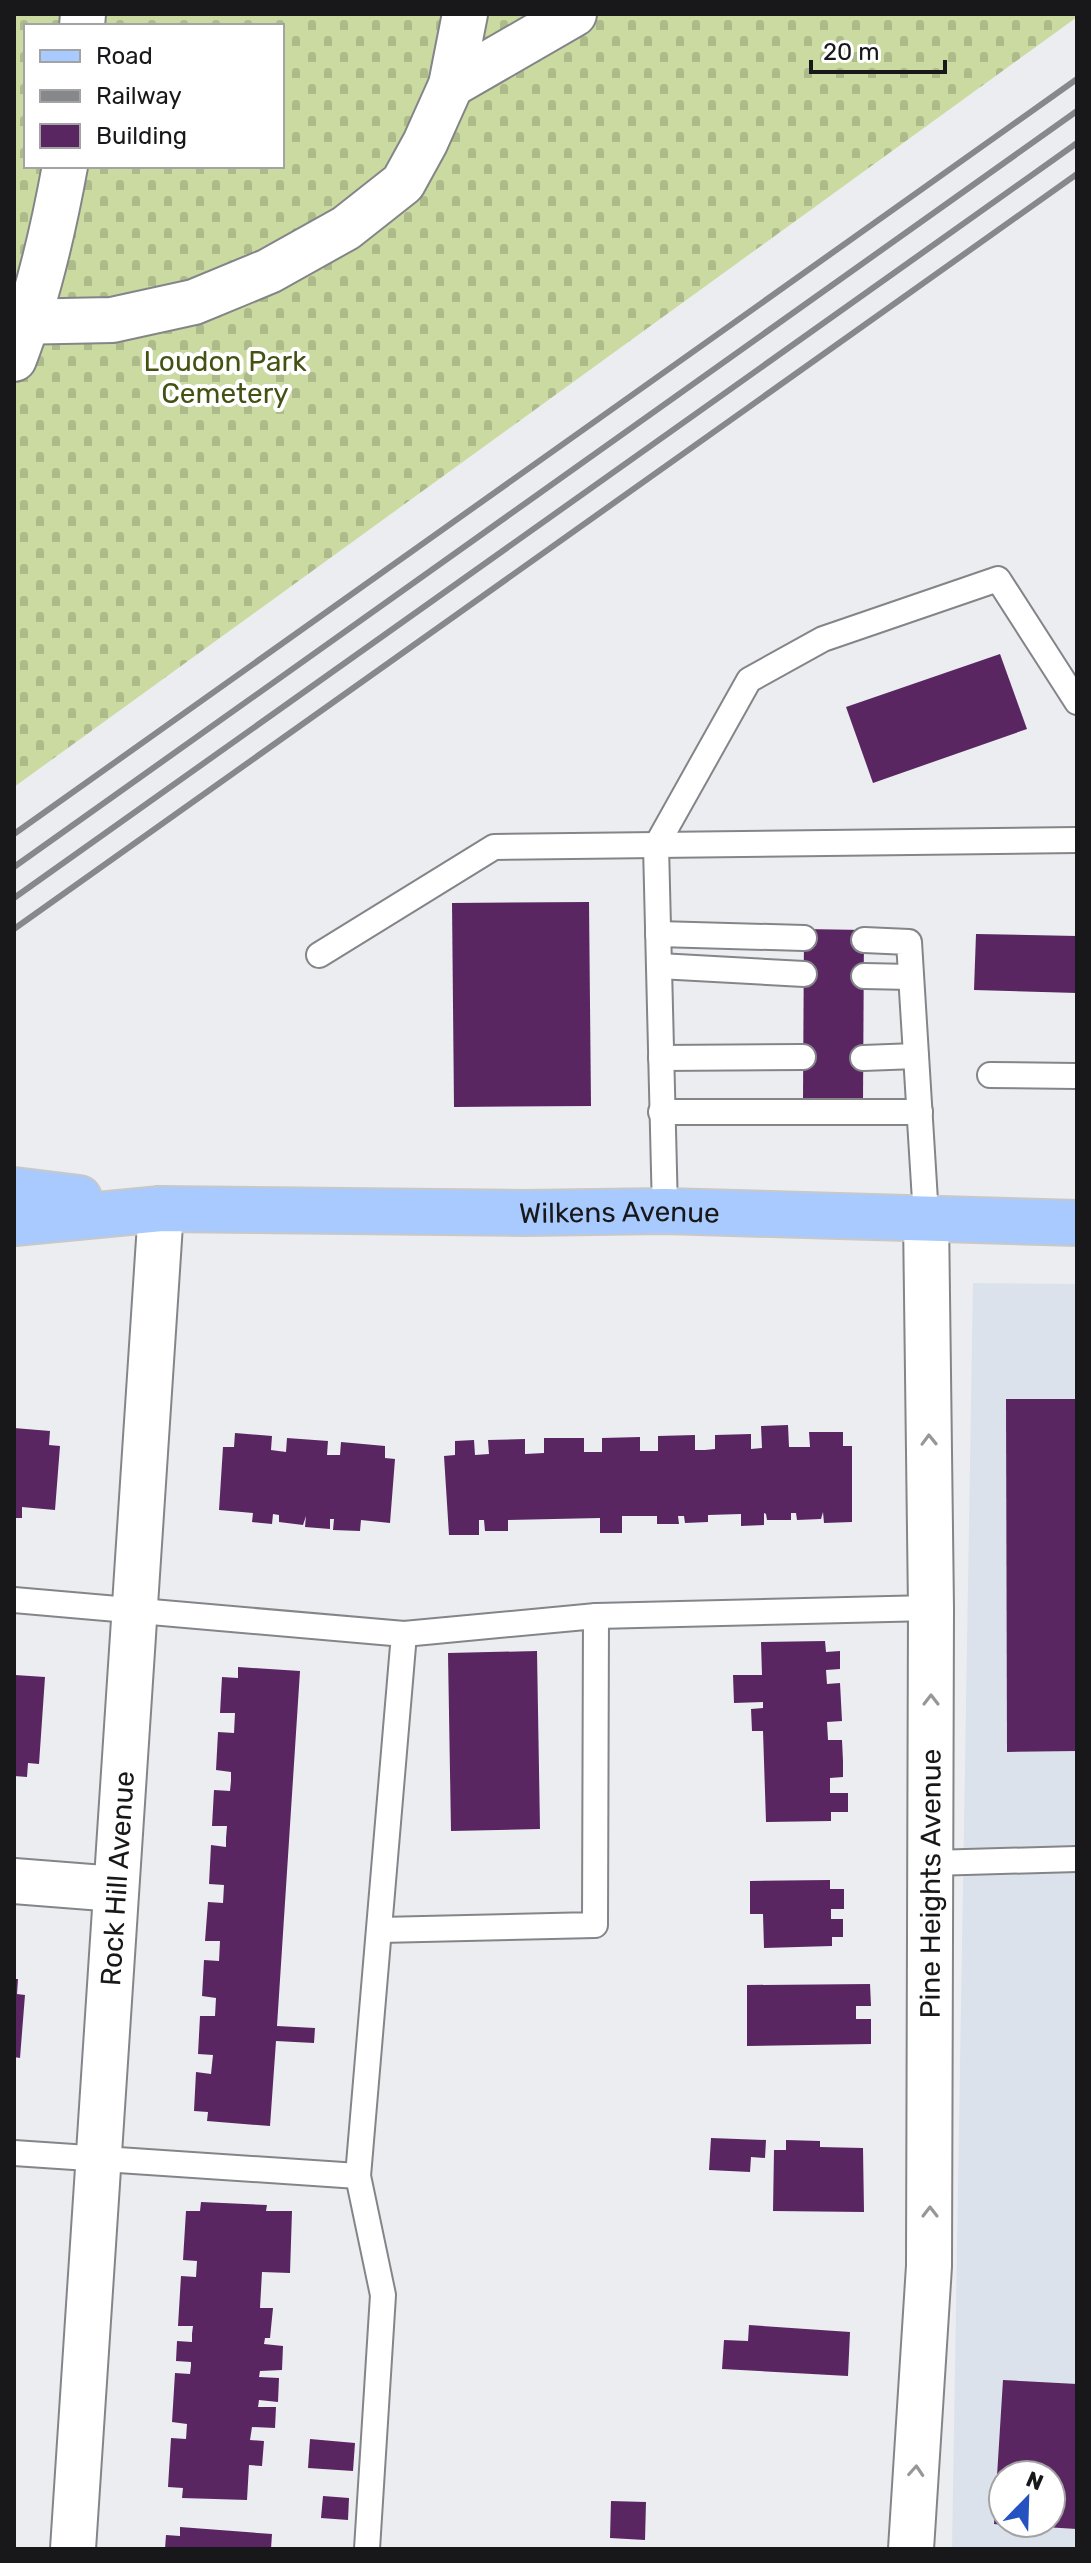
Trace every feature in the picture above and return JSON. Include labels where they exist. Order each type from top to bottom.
[{"type":"main road","name":"Wilkens Avenue","points":[[14,1190],[161,1209]]},
{"type":"main road","name":"Wilkens Avenue","points":[[14,1223],[161,1209],[525,1213],[665,1211],[1077,1223]]},
{"type":"street","points":[[65,168],[52,236],[19,334],[112,320],[194,302],[282,264],[346,228],[403,183],[451,85],[465,14]]},
{"type":"street","points":[[451,85],[574,14]]},
{"type":"street","name":"Rock Hill Avenue","points":[[73,2549],[161,1209]]},
{"type":"street","name":"Pine Heights Avenue","points":[[911,2549],[929,2266],[931,1608],[926,1217]]},
{"type":"street","points":[[14,1881],[116,1889]]},
{"type":"lane","points":[[665,1211],[656,846],[749,680],[823,639],[998,579],[1077,702]]},
{"type":"lane","points":[[319,955],[494,847],[1077,840]]},
{"type":"lane","points":[[658,934],[804,938]]},
{"type":"lane","points":[[864,940],[909,942],[926,1217]]},
{"type":"lane","points":[[659,966],[804,974]]},
{"type":"lane","points":[[864,976],[911,977]]},
{"type":"lane","points":[[863,1058],[916,1056]]},
{"type":"lane","points":[[661,1058],[803,1057]]},
{"type":"lane","points":[[990,1075],[1077,1076]]},
{"type":"lane","points":[[661,1112],[920,1112]]},
{"type":"lane","points":[[14,1600],[404,1634],[596,1616],[931,1608]]},
{"type":"lane","points":[[380,1930],[595,1925],[596,1616]]},
{"type":"lane","points":[[367,2549],[383,2295],[358,2176],[404,1634]]},
{"type":"lane","points":[[931,1863],[1077,1859]]},
{"type":"lane","points":[[14,2153],[358,2176]]},
{"type":"shaded area","points":[[973,1283],[1077,1284],[1077,2549],[952,2549]]},
{"type":"green space","name":"Loudon Park Cemetery","points":[[14,14],[1077,14],[1077,17],[14,787]]},
{"type":"building","points":[[1000,654],[1027,729],[873,783],[846,707]]},
{"type":"building","points":[[589,902],[591,1106],[454,1107],[452,903]]},
{"type":"building","points":[[804,929],[864,930],[863,1102],[803,1101]]},
{"type":"building","points":[[976,934],[1077,936],[1077,993],[974,990]]},
{"type":"building","points":[[1006,1399],[1077,1399],[1077,1751],[1007,1752]]},
{"type":"building","points":[[788,1425],[789,1447],[810,1447],[809,1432],[843,1432],[843,1446],[852,1446],[852,1522],[824,1523],[823,1512],[821,1519],[797,1520],[796,1513],[791,1513],[791,1520],[767,1520],[764,1513],[764,1525],[741,1526],[741,1514],[708,1515],[708,1522],[685,1523],[684,1516],[678,1516],[679,1524],[657,1524],[657,1516],[622,1516],[622,1533],[600,1533],[600,1518],[508,1520],[508,1531],[485,1531],[484,1520],[479,1520],[479,1535],[449,1535],[444,1456],[455,1455],[455,1441],[474,1440],[475,1455],[489,1454],[488,1440],[525,1439],[525,1454],[544,1453],[544,1438],[584,1438],[584,1452],[602,1452],[602,1438],[640,1437],[640,1451],[658,1451],[658,1436],[695,1435],[695,1450],[705,1450],[715,1449],[715,1435],[751,1434],[751,1449],[762,1448],[761,1426]]},
{"type":"building","points":[[14,1428],[50,1431],[49,1445],[60,1446],[55,1510],[22,1507],[22,1518],[14,1518]]},
{"type":"building","points":[[235,1433],[272,1436],[271,1450],[286,1452],[287,1438],[328,1441],[327,1455],[340,1455],[341,1442],[385,1446],[385,1458],[395,1459],[390,1523],[361,1520],[360,1531],[333,1530],[334,1519],[330,1519],[330,1529],[305,1527],[306,1516],[303,1525],[279,1522],[279,1515],[273,1514],[272,1524],[252,1522],[253,1513],[219,1510],[223,1447],[234,1447]]},
{"type":"building","points":[[825,1641],[826,1652],[840,1651],[840,1669],[826,1670],[827,1684],[840,1683],[842,1721],[827,1722],[828,1740],[842,1740],[843,1761],[843,1777],[830,1778],[830,1793],[848,1793],[848,1812],[831,1812],[831,1821],[766,1822],[763,1731],[752,1731],[751,1709],[763,1708],[763,1702],[734,1703],[733,1675],[762,1675],[761,1642]]},
{"type":"building","points":[[537,1651],[540,1829],[451,1831],[448,1653]]},
{"type":"building","points":[[238,1667],[300,1671],[277,2026],[315,2028],[314,2043],[276,2041],[270,2126],[207,2121],[208,2112],[194,2111],[196,2072],[211,2074],[213,2055],[198,2054],[200,2016],[215,2016],[216,1998],[202,1996],[204,1960],[219,1961],[220,1941],[205,1941],[208,1902],[223,1903],[224,1885],[209,1884],[211,1845],[226,1847],[227,1826],[212,1826],[214,1790],[230,1791],[231,1781],[231,1772],[216,1770],[218,1732],[234,1733],[235,1713],[220,1713],[222,1677],[238,1678]]},
{"type":"building","points":[[15,1675],[45,1677],[39,1764],[28,1763],[27,1777],[14,1776]]},
{"type":"building","points":[[830,1880],[830,1889],[844,1889],[844,1909],[831,1909],[831,1919],[843,1919],[843,1937],[832,1937],[832,1946],[764,1948],[763,1914],[750,1914],[750,1881]]},
{"type":"building","points":[[14,1979],[18,1979],[17,1994],[25,1995],[20,2058],[14,2057]]},
{"type":"building","points":[[870,1984],[871,2006],[856,2006],[856,2019],[871,2019],[871,2044],[747,2046],[747,1985]]},
{"type":"building","points":[[711,2138],[766,2140],[765,2158],[751,2157],[750,2172],[709,2170]]},
{"type":"building","points":[[786,2140],[820,2141],[820,2147],[863,2148],[864,2212],[773,2211],[774,2150],[786,2150]]},
{"type":"building","points":[[201,2202],[267,2205],[266,2211],[292,2211],[290,2273],[262,2272],[260,2308],[273,2308],[270,2338],[265,2338],[264,2344],[283,2346],[282,2370],[260,2371],[259,2377],[279,2378],[278,2402],[259,2400],[258,2407],[276,2407],[275,2428],[252,2427],[250,2440],[264,2441],[262,2466],[249,2465],[247,2500],[182,2498],[183,2488],[168,2487],[171,2438],[186,2439],[187,2424],[172,2422],[175,2373],[190,2374],[191,2366],[191,2362],[176,2361],[177,2341],[192,2342],[193,2326],[178,2326],[181,2276],[196,2277],[197,2261],[183,2260],[186,2211],[200,2211]]},
{"type":"building","points":[[749,2325],[850,2332],[848,2376],[722,2369],[724,2340],[748,2341]]},
{"type":"building","points":[[1003,2380],[1077,2384],[1077,2529],[1067,2528],[1067,2459],[998,2459]]},
{"type":"building","points":[[310,2439],[355,2443],[353,2471],[308,2468]]},
{"type":"building","points":[[323,2496],[349,2498],[348,2520],[321,2518]]},
{"type":"building","points":[[611,2501],[646,2502],[645,2540],[610,2538]]},
{"type":"building","points":[[180,2527],[272,2534],[271,2549],[165,2549],[166,2535],[180,2536]]},
{"type":"railway","points":[[14,834],[1077,79]]},
{"type":"railway","points":[[14,867],[1077,111]]},
{"type":"railway","points":[[14,898],[1077,143]]},
{"type":"railway","points":[[14,929],[1077,174]]}]
